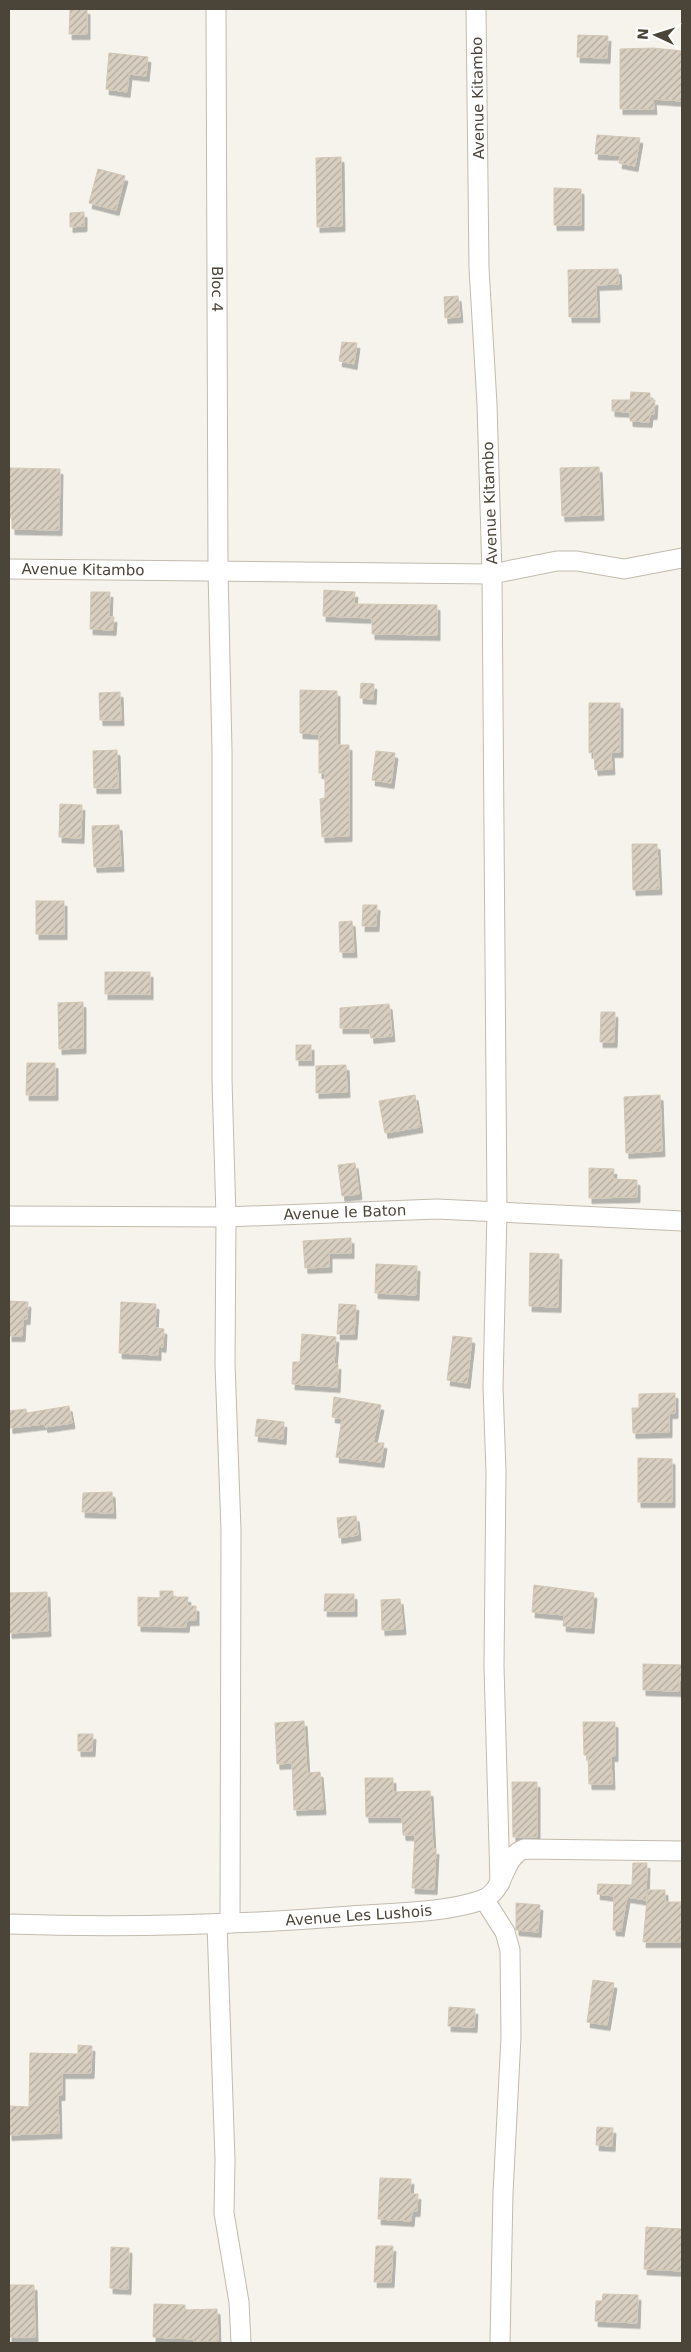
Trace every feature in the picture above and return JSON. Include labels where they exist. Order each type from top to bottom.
[{"type":"street","name":"Bloc 4","points":[[216,9],[218,570],[222,750],[222,1080],[226,1217],[225,1364],[232,1530],[223,1924],[224,2213],[239,2302],[241,2343]]},
{"type":"street","name":"Avenue Kitambo","points":[[9,569],[492,574],[487,404],[479,268],[476,9]]},
{"type":"street","points":[[500,1883],[494,1666],[496,1472],[493,1386],[497,1211],[492,574],[557,561],[578,561],[624,569],[682,558]]},
{"type":"street","name":"Avenue le Baton","points":[[9,1216],[226,1217],[437,1209],[682,1221]]},
{"type":"street","points":[[500,2343],[503,2193],[510,2037],[510,1950],[505,1932],[484,1899],[500,1883],[509,1861],[515,1853],[524,1850],[682,1851]]},
{"type":"street","name":"Avenue Les Lushois","points":[[9,1924],[97,1927],[223,1924],[409,1912],[456,1906],[484,1899]]},
{"type":"building","points":[[70,9],[87,9],[87,34],[69,34]]},
{"type":"building","points":[[578,35],[608,36],[607,58],[577,57]]},
{"type":"building","points":[[653,48],[682,51],[682,101],[653,99],[654,109],[620,109],[620,49]]},
{"type":"building","points":[[109,53],[148,57],[146,76],[129,74],[127,92],[106,89]]},
{"type":"building","points":[[597,135],[640,138],[635,166],[619,163],[620,155],[595,154]]},
{"type":"building","points":[[341,157],[342,226],[317,227],[316,158]]},
{"type":"building","points":[[98,169],[125,176],[116,210],[89,203]]},
{"type":"building","points":[[554,188],[581,189],[581,225],[554,225]]},
{"type":"building","points":[[84,212],[84,226],[70,227],[70,213]]},
{"type":"building","points":[[618,269],[619,284],[596,285],[597,317],[569,317],[568,270]]},
{"type":"building","points":[[458,296],[460,317],[445,318],[444,297]]},
{"type":"building","points":[[342,342],[357,343],[354,364],[339,361]]},
{"type":"building","points":[[631,392],[650,393],[650,400],[655,400],[654,414],[650,414],[649,422],[630,421],[630,412],[612,411],[612,400],[630,400]]},
{"type":"building","points":[[599,467],[601,515],[562,516],[560,468]]},
{"type":"building","points":[[9,468],[60,469],[59,530],[12,529],[12,518],[9,518]]},
{"type":"building","points":[[324,590],[355,592],[354,604],[437,605],[437,635],[372,634],[372,618],[323,616]]},
{"type":"building","points":[[91,592],[110,592],[109,617],[114,617],[113,630],[90,629]]},
{"type":"building","points":[[361,683],[374,684],[373,699],[360,698]]},
{"type":"building","points":[[300,690],[337,691],[337,745],[349,745],[349,836],[322,837],[320,799],[325,798],[325,773],[319,773],[319,734],[300,733]]},
{"type":"building","points":[[120,692],[121,720],[100,720],[99,693]]},
{"type":"building","points":[[589,703],[620,703],[620,752],[611,752],[612,769],[595,770],[594,752],[589,753]]},
{"type":"building","points":[[117,750],[118,788],[94,788],[93,751]]},
{"type":"building","points":[[376,751],[395,753],[391,783],[372,780]]},
{"type":"building","points":[[60,804],[82,805],[81,838],[59,837]]},
{"type":"building","points":[[119,825],[121,866],[94,867],[92,826]]},
{"type":"building","points":[[632,844],[657,844],[659,889],[633,890]]},
{"type":"building","points":[[36,901],[64,901],[64,934],[36,934]]},
{"type":"building","points":[[363,905],[377,905],[376,926],[362,926]]},
{"type":"building","points":[[352,921],[354,952],[340,952],[339,922]]},
{"type":"building","points":[[105,972],[150,972],[150,994],[105,994]]},
{"type":"building","points":[[83,1002],[83,1048],[59,1049],[58,1003]]},
{"type":"building","points":[[389,1004],[392,1036],[371,1038],[370,1028],[340,1028],[340,1008]]},
{"type":"building","points":[[601,1012],[615,1012],[614,1042],[600,1042]]},
{"type":"building","points":[[296,1045],[311,1045],[311,1060],[296,1060]]},
{"type":"building","points":[[27,1063],[55,1063],[55,1095],[26,1095]]},
{"type":"building","points":[[346,1065],[347,1092],[316,1093],[316,1066]]},
{"type":"building","points":[[415,1095],[420,1127],[385,1133],[379,1101]]},
{"type":"building","points":[[660,1095],[662,1151],[626,1153],[624,1097]]},
{"type":"building","points":[[355,1163],[359,1194],[342,1196],[338,1165]]},
{"type":"building","points":[[589,1168],[614,1169],[613,1179],[637,1180],[637,1197],[589,1198]]},
{"type":"building","points":[[351,1238],[351,1253],[329,1253],[329,1267],[305,1268],[303,1241]]},
{"type":"building","points":[[530,1253],[559,1254],[558,1307],[529,1306]]},
{"type":"building","points":[[376,1264],[417,1266],[416,1295],[375,1293]]},
{"type":"building","points":[[9,1301],[28,1302],[27,1319],[23,1319],[22,1336],[9,1336]]},
{"type":"building","points":[[121,1302],[156,1304],[155,1328],[164,1329],[163,1347],[158,1346],[158,1355],[119,1353]]},
{"type":"building","points":[[339,1304],[356,1305],[354,1334],[337,1334]]},
{"type":"building","points":[[302,1334],[336,1337],[334,1364],[338,1364],[337,1387],[292,1384],[293,1362],[300,1362]]},
{"type":"building","points":[[453,1336],[472,1338],[467,1383],[447,1380]]},
{"type":"building","points":[[675,1393],[675,1413],[669,1413],[669,1432],[633,1433],[632,1408],[639,1408],[639,1394]]},
{"type":"building","points":[[334,1397],[381,1405],[373,1443],[384,1443],[381,1462],[336,1457],[342,1419],[332,1417]]},
{"type":"building","points":[[69,1406],[72,1423],[45,1427],[44,1424],[10,1428],[9,1411],[26,1409],[27,1413]]},
{"type":"building","points":[[257,1419],[284,1422],[283,1439],[255,1436]]},
{"type":"building","points":[[638,1458],[672,1459],[672,1502],[638,1502]]},
{"type":"building","points":[[112,1492],[113,1513],[82,1512],[83,1493]]},
{"type":"building","points":[[356,1516],[358,1535],[339,1538],[337,1518]]},
{"type":"building","points":[[534,1585],[594,1593],[591,1628],[563,1626],[564,1615],[532,1612]]},
{"type":"building","points":[[160,1591],[173,1591],[173,1597],[188,1597],[187,1606],[196,1606],[196,1620],[187,1620],[186,1627],[138,1626],[138,1597],[160,1598]]},
{"type":"building","points":[[47,1592],[48,1631],[9,1633],[9,1593]]},
{"type":"building","points":[[325,1594],[354,1594],[354,1611],[324,1611]]},
{"type":"building","points":[[400,1599],[403,1629],[382,1630],[381,1600]]},
{"type":"building","points":[[643,1664],[682,1665],[682,1680],[679,1681],[679,1691],[643,1690]]},
{"type":"building","points":[[304,1721],[307,1773],[320,1772],[323,1809],[294,1810],[292,1763],[277,1764],[275,1723]]},
{"type":"building","points":[[583,1722],[615,1722],[615,1756],[611,1756],[612,1784],[589,1784],[588,1755],[584,1755]]},
{"type":"building","points":[[78,1734],[93,1734],[92,1751],[78,1751]]},
{"type":"building","points":[[365,1778],[393,1778],[393,1792],[430,1791],[433,1849],[436,1849],[434,1889],[412,1888],[415,1835],[403,1835],[402,1817],[366,1817]]},
{"type":"building","points":[[512,1782],[537,1782],[537,1837],[513,1837]]},
{"type":"building","points":[[633,1863],[647,1863],[646,1900],[627,1897],[621,1931],[613,1930],[614,1896],[597,1894],[598,1884],[632,1885]]},
{"type":"building","points":[[648,1890],[665,1890],[665,1902],[682,1902],[681,1942],[643,1942]]},
{"type":"building","points":[[516,1903],[540,1905],[538,1932],[516,1930]]},
{"type":"building","points":[[593,1980],[614,1983],[607,2025],[587,2022]]},
{"type":"building","points":[[449,2007],[475,2009],[474,2027],[448,2026]]},
{"type":"building","points":[[78,2045],[92,2046],[91,2073],[62,2073],[62,2095],[58,2095],[59,2133],[9,2135],[9,2106],[29,2107],[30,2053],[78,2054]]},
{"type":"building","points":[[597,2127],[613,2128],[612,2146],[596,2145]]},
{"type":"building","points":[[380,2178],[411,2179],[410,2194],[418,2194],[417,2211],[412,2211],[411,2221],[378,2219]]},
{"type":"building","points":[[646,2227],[682,2229],[682,2271],[644,2269]]},
{"type":"building","points":[[376,2246],[393,2246],[391,2282],[374,2282]]},
{"type":"building","points":[[111,2247],[129,2248],[128,2289],[110,2288]]},
{"type":"building","points":[[9,2285],[34,2285],[35,2337],[9,2337]]},
{"type":"building","points":[[603,2294],[638,2295],[637,2323],[595,2321],[596,2301],[602,2301]]},
{"type":"building","points":[[154,2304],[185,2305],[185,2310],[217,2309],[218,2341],[194,2342],[194,2339],[153,2337]]}]
